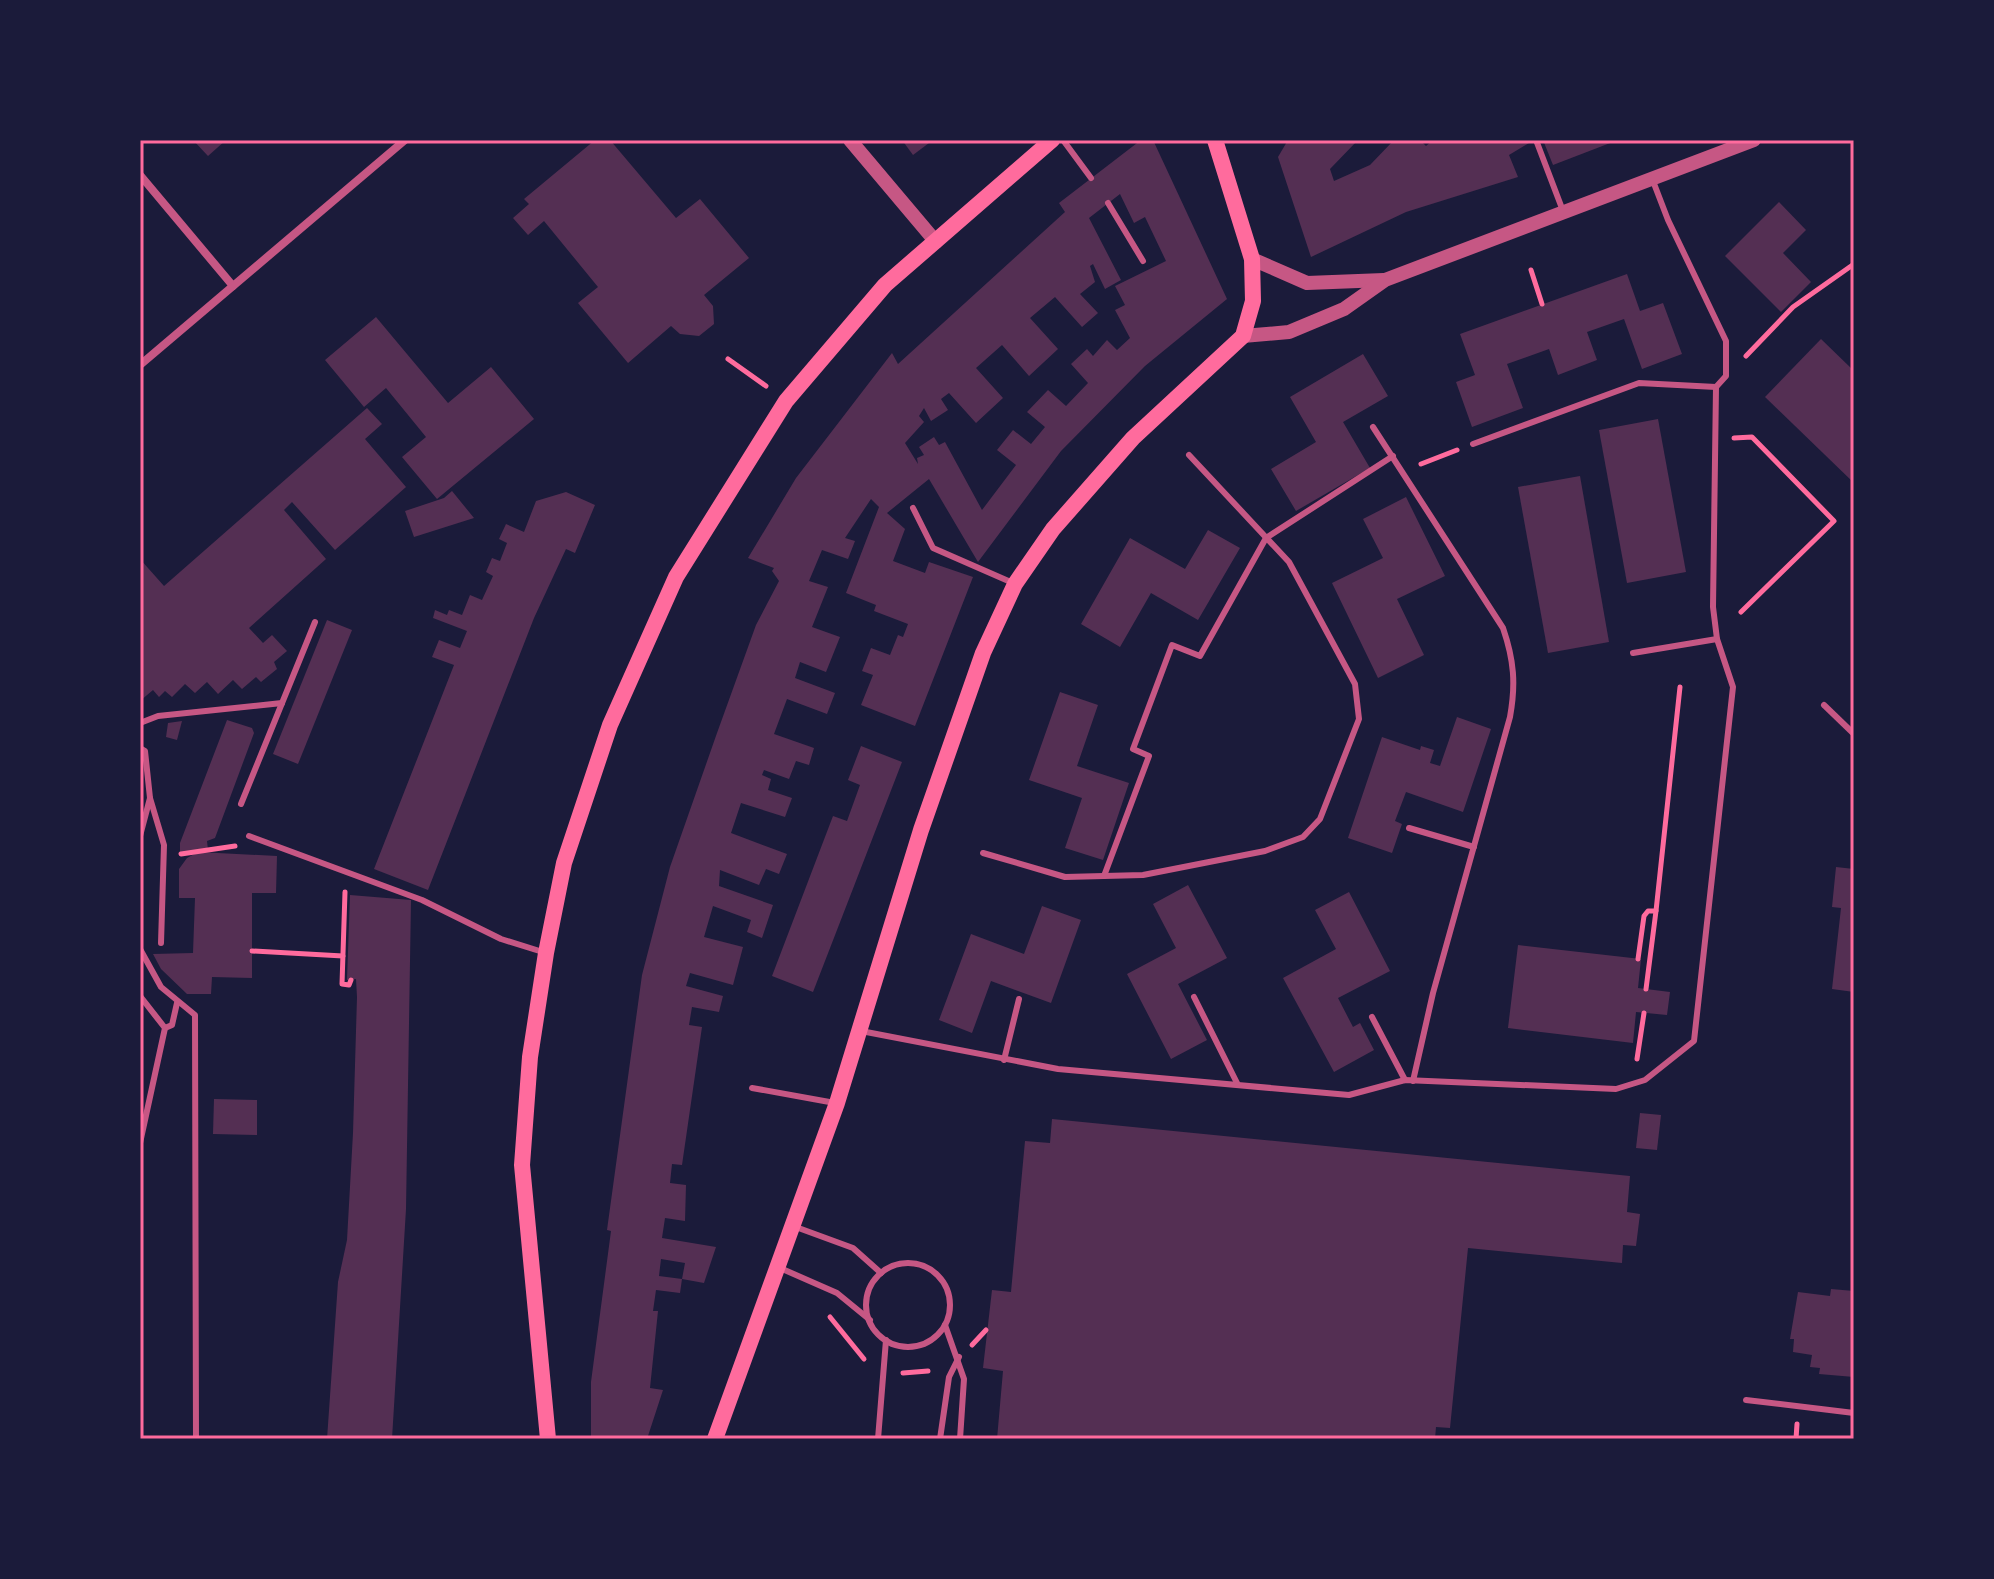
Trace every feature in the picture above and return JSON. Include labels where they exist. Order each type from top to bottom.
[{"type":"main road","points":[[548,1439],[522,1165],[530,1057],[564,863],[610,725],[676,577],[786,401],[885,285],[1052,140]]},
{"type":"main road","points":[[715,1439],[837,1103],[926,815],[983,653],[1015,584],[1053,529],[1133,438],[1243,336],[1253,301],[1252,259],[1215,140]]},
{"type":"main road","points":[[1223,140],[1223,158]]},
{"type":"street","points":[[140,365],[405,140]]},
{"type":"street","points":[[850,140],[936,242]]},
{"type":"street","points":[[1243,336],[1289,332],[1344,309],[1385,280],[1754,140]]},
{"type":"street","points":[[140,175],[233,286]]},
{"type":"street","points":[[1252,259],[1307,283],[1385,280]]},
{"type":"lane","points":[[1063,140],[1091,178]]},
{"type":"lane","points":[[1536,140],[1563,211]]},
{"type":"lane","points":[[861,1031],[1058,1069],[1349,1095],[1405,1080],[1616,1089],[1645,1080],[1694,1041],[1733,687],[1717,639],[1713,607],[1716,387],[1726,376],[1726,341],[1668,220],[1652,177]]},
{"type":"lane","points":[[1108,203],[1143,261]]},
{"type":"lane","points":[[1473,444],[1639,383],[1716,387]]},
{"type":"lane","points":[[1373,427],[1503,628],[1514,660],[1510,717],[1433,993],[1413,1081]]},
{"type":"lane","points":[[983,853],[1065,877],[1143,875],[1265,851],[1303,837],[1320,819],[1334,790],[1359,719],[1355,684],[1307,590],[1289,562],[1189,455]]},
{"type":"lane","points":[[1104,876],[1149,756],[1133,749],[1172,645],[1200,656],[1266,538],[1393,456]]},
{"type":"lane","points":[[913,508],[933,548],[1015,584]]},
{"type":"lane","points":[[241,804],[315,622]]},
{"type":"lane","points":[[1633,653],[1717,639]]},
{"type":"lane","points":[[140,723],[158,716],[282,703]]},
{"type":"lane","points":[[1824,705],[1854,734]]},
{"type":"lane","points":[[140,748],[145,751],[150,798],[164,845],[161,859],[161,943]]},
{"type":"lane","points":[[140,836],[150,798]]},
{"type":"lane","points":[[1409,828],[1474,847]]},
{"type":"lane","points":[[249,836],[345,875],[422,900],[501,939],[546,953]]},
{"type":"lane","points":[[140,949],[161,987],[195,1015],[196,1439]]},
{"type":"lane","points":[[140,996],[165,1028]]},
{"type":"lane","points":[[1194,997],[1237,1083]]},
{"type":"lane","points":[[1004,1060],[1019,999]]},
{"type":"lane","points":[[165,1028],[172,1025],[177,1003]]},
{"type":"lane","points":[[1372,1017],[1405,1080]]},
{"type":"lane","points":[[140,1143],[165,1028]]},
{"type":"lane","points":[[752,1088],[837,1103]]},
{"type":"lane","points":[[793,1226],[853,1248],[881,1273]]},
{"type":"lane","points":[[870,1320],[868,1295],[881,1273],[889,1267],[913,1263],[935,1272],[949,1292],[945,1325],[959,1357],[965,1387],[960,1439]]},
{"type":"lane","points":[[777,1267],[837,1293],[870,1320],[886,1340],[912,1347],[937,1335],[945,1325]]},
{"type":"lane","points":[[878,1439],[886,1340]]},
{"type":"lane","points":[[940,1439],[949,1377],[959,1357]]},
{"type":"lane","points":[[1746,1400],[1854,1413]]},
{"type":"path","points":[[1726,376],[1793,307],[1854,264]]},
{"type":"path","points":[[1531,270],[1542,304]]},
{"type":"path","points":[[728,359],[786,401]]},
{"type":"path","points":[[1717,438],[1752,437],[1834,521],[1741,612]]},
{"type":"path","points":[[1403,471],[1473,444]]},
{"type":"path","points":[[1646,989],[1680,687]]},
{"type":"path","points":[[161,859],[235,846],[249,836]]},
{"type":"path","points":[[345,875],[342,984],[349,985],[351,980]]},
{"type":"path","points":[[1638,959],[1644,916],[1648,911],[1656,911]]},
{"type":"path","points":[[252,951],[343,956]]},
{"type":"path","points":[[1636,1064],[1644,1013]]},
{"type":"path","points":[[969,1348],[986,1330]]},
{"type":"building","points":[[193,140],[226,140],[208,156]]},
{"type":"building","points":[[595,140],[610,140],[676,218],[700,199],[749,258],[704,295],[713,306],[714,324],[699,336],[680,334],[671,326],[628,363],[578,303],[598,287],[544,221],[528,235],[513,218],[529,204],[524,199]]},
{"type":"building","points":[[902,140],[933,140],[913,155]]},
{"type":"building","points":[[1141,140],[1153,140],[1227,299],[1145,366],[1061,451],[978,562],[929,479],[887,513],[905,529],[893,561],[925,573],[929,562],[973,577],[915,726],[861,705],[873,675],[862,671],[871,648],[890,655],[898,635],[903,637],[908,624],[874,611],[876,605],[846,593],[879,507],[871,499],[845,538],[855,541],[848,559],[822,550],[809,581],[828,587],[812,627],[840,637],[826,672],[800,662],[795,678],[835,693],[827,714],[787,699],[774,734],[814,748],[809,765],[796,761],[789,779],[764,770],[762,775],[771,779],[768,790],[792,798],[785,817],[741,803],[731,833],[787,854],[779,874],[766,869],[759,885],[720,870],[719,886],[773,905],[762,938],[747,932],[751,920],[713,906],[704,937],[743,947],[733,985],[690,973],[686,986],[723,996],[719,1012],[692,1007],[689,1025],[702,1027],[682,1165],[672,1164],[670,1183],[686,1185],[685,1221],[665,1218],[662,1238],[716,1247],[704,1283],[682,1279],[680,1293],[656,1290],[653,1311],[658,1311],[650,1388],[663,1390],[647,1439],[591,1439],[591,1382],[611,1231],[607,1230],[642,975],[670,867],[756,625],[779,581],[772,571],[774,568],[748,558],[796,478],[892,353],[898,364],[1065,212],[1059,203]],"holes":[[[1120,194],[1134,223],[1145,217],[1166,261],[1115,286],[1125,305],[1115,310],[1130,338],[1117,350],[1107,340],[1093,356],[1087,349],[1071,364],[1088,383],[1066,406],[1048,390],[1027,412],[1045,427],[1031,444],[1013,430],[997,450],[1016,465],[982,510],[945,442],[939,445],[934,437],[919,447],[924,455],[917,458],[918,464],[905,443],[924,422],[919,416],[924,408],[931,421],[948,410],[941,399],[949,393],[976,423],[1003,398],[976,368],[1002,345],[1029,376],[1058,349],[1030,318],[1055,297],[1082,327],[1098,313],[1080,294],[1095,282],[1090,266],[1093,264],[1105,289],[1121,280],[1089,218]],[[661,1259],[685,1263],[682,1279],[659,1276]]]},
{"type":"building","points":[[1288,140],[1358,140],[1330,169],[1334,181],[1370,165],[1394,140],[1420,140],[1426,146],[1433,140],[1529,143],[1509,155],[1518,177],[1406,212],[1311,257],[1278,157]]},
{"type":"building","points":[[1543,140],[1618,140],[1553,165]]},
{"type":"building","points":[[1779,202],[1806,230],[1783,253],[1811,282],[1781,312],[1725,256]]},
{"type":"building","points":[[1627,274],[1640,311],[1663,303],[1682,354],[1642,369],[1624,319],[1587,332],[1597,360],[1558,375],[1549,349],[1507,364],[1523,408],[1472,427],[1456,382],[1475,375],[1460,334]]},
{"type":"building","points":[[376,317],[448,403],[491,367],[534,419],[437,499],[402,457],[426,437],[386,388],[364,407],[325,360]]},
{"type":"building","points":[[1821,339],[1854,371],[1854,483],[1765,397]]},
{"type":"building","points":[[1363,354],[1388,396],[1343,422],[1370,468],[1296,511],[1271,469],[1316,442],[1290,397]]},
{"type":"building","points":[[367,408],[382,424],[365,439],[406,487],[335,550],[292,502],[284,510],[326,559],[249,628],[263,643],[272,635],[287,651],[274,662],[277,669],[261,682],[256,677],[242,689],[233,680],[218,694],[207,682],[195,693],[185,684],[172,697],[165,691],[159,697],[153,690],[140,701],[140,559],[164,586]]},
{"type":"building","points":[[1658,419],[1686,572],[1627,583],[1599,430]]},
{"type":"building","points":[[1580,476],[1609,642],[1548,653],[1518,487]]},
{"type":"building","points":[[452,491],[474,518],[414,537],[405,511],[444,498]]},
{"type":"building","points":[[566,492],[595,505],[575,553],[566,549],[534,618],[428,890],[374,869],[454,665],[432,657],[439,640],[460,648],[467,631],[433,618],[435,610],[447,615],[449,610],[462,615],[470,595],[482,600],[493,576],[486,572],[492,558],[500,561],[507,543],[499,539],[506,524],[524,532],[536,501]]},
{"type":"building","points":[[1406,497],[1445,576],[1397,599],[1424,655],[1378,678],[1332,583],[1383,558],[1363,519]]},
{"type":"building","points":[[1208,530],[1240,548],[1198,620],[1151,593],[1120,647],[1081,624],[1130,538],[1185,569]]},
{"type":"building","points":[[327,620],[352,630],[298,764],[273,754]]},
{"type":"building","points":[[1060,692],[1098,705],[1077,766],[1129,783],[1103,860],[1065,848],[1082,798],[1029,780]]},
{"type":"building","points":[[1457,717],[1491,729],[1463,812],[1406,792],[1395,821],[1402,824],[1392,853],[1348,838],[1382,737],[1420,750],[1421,746],[1434,750],[1430,763],[1440,766]]},
{"type":"building","points":[[227,720],[252,728],[254,733],[215,838],[207,841],[208,850],[180,852],[180,843]]},
{"type":"building","points":[[182,721],[177,740],[166,737],[168,723]]},
{"type":"building","points":[[861,746],[902,762],[813,992],[772,976],[833,816],[847,821],[860,785],[848,780]]},
{"type":"building","points":[[198,852],[277,856],[276,893],[252,893],[252,978],[212,977],[211,994],[187,994],[161,969],[153,954],[193,953],[195,898],[179,898],[179,869],[187,858]]},
{"type":"building","points":[[1836,867],[1854,869],[1854,992],[1832,989],[1841,908],[1832,907]]},
{"type":"building","points":[[1188,885],[1227,958],[1178,984],[1207,1040],[1171,1059],[1127,974],[1176,948],[1153,904]]},
{"type":"building","points":[[1349,892],[1390,971],[1338,998],[1353,1027],[1360,1023],[1374,1050],[1334,1072],[1283,978],[1336,949],[1315,910]]},
{"type":"building","points":[[350,895],[411,900],[406,1209],[392,1439],[327,1439],[338,1282],[347,1240],[353,1133],[357,997],[356,979],[347,980]]},
{"type":"building","points":[[1042,906],[1081,920],[1051,1003],[991,981],[972,1033],[939,1020],[971,934],[1024,954]]},
{"type":"building","points":[[1518,945],[1641,959],[1638,988],[1670,992],[1667,1015],[1636,1012],[1633,1043],[1508,1028]]},
{"type":"building","points":[[214,1099],[257,1100],[257,1135],[213,1134]]},
{"type":"building","points":[[1640,1113],[1661,1115],[1657,1150],[1636,1148]]},
{"type":"building","points":[[1052,1119],[1630,1176],[1627,1212],[1640,1214],[1636,1246],[1623,1245],[1622,1263],[1468,1248],[1450,1428],[1436,1427],[1435,1439],[997,1439],[1003,1371],[983,1368],[992,1290],[1011,1292],[1025,1141],[1050,1143]]},
{"type":"building","points":[[1831,1289],[1854,1291],[1854,1377],[1819,1374],[1820,1368],[1810,1367],[1812,1355],[1793,1352],[1794,1339],[1790,1339],[1798,1292],[1830,1296]]}]
